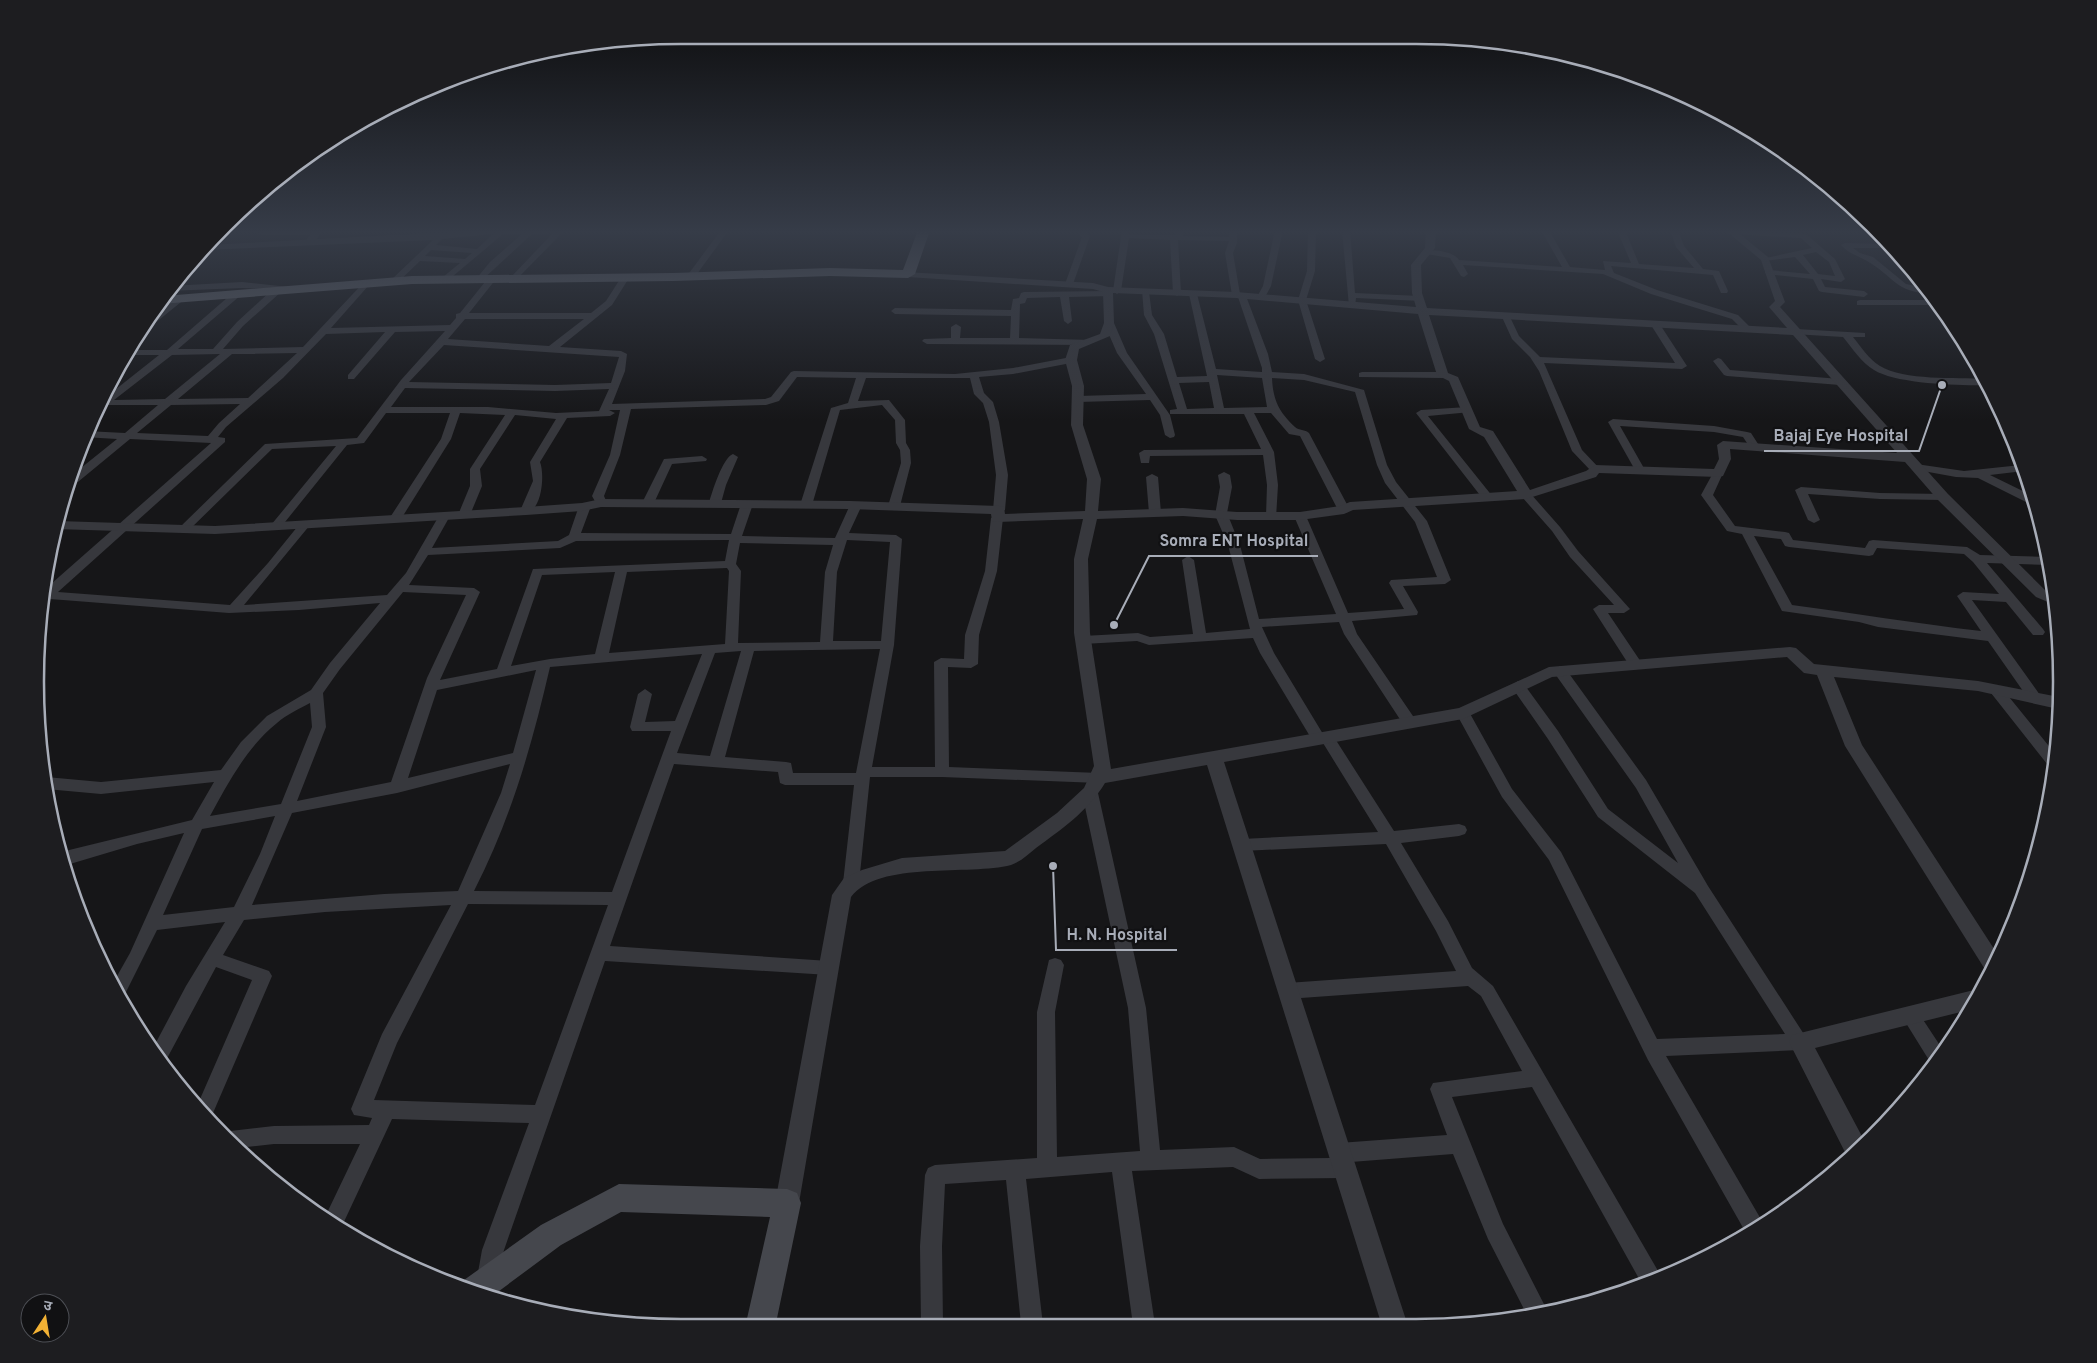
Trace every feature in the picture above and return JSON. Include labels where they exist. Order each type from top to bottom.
[{"type":"highway","points":[[172,299],[242,294]]},
{"type":"main road","points":[[482,1287],[551,1235],[619,1198],[787,1203],[762,1319]]},
{"type":"street","points":[[111,397],[171,351],[238,294]]},
{"type":"street","points":[[217,350],[240,324],[278,294]]},
{"type":"street","points":[[211,440],[215,432],[306,350],[356,294]]},
{"type":"street","points":[[184,529],[256,461],[269,446],[360,441],[402,385],[440,342],[475,294]]},
{"type":"street","points":[[550,350],[609,303],[615,294]]},
{"type":"street","points":[[1014,341],[1016,301],[1022,301],[1024,295],[1034,294]]},
{"type":"street","points":[[1066,294],[1068,321]]},
{"type":"street","points":[[787,1203],[842,895],[851,883],[868,875],[902,866],[1009,858],[1064,818],[1090,794],[1099,778],[1102,766],[1083,640],[1081,559],[1091,516],[1094,479],[1077,425],[1078,386],[1072,360],[1074,347],[1105,336],[1109,323],[1111,294]]},
{"type":"street","points":[[1145,294],[1148,315],[1159,334],[1183,412]]},
{"type":"street","points":[[1186,294],[1302,300],[1419,299]]},
{"type":"street","points":[[1192,294],[1213,376],[1219,410]]},
{"type":"street","points":[[1304,294],[1302,300],[1320,360]]},
{"type":"street","points":[[1351,294],[1352,300]]},
{"type":"street","points":[[1419,294],[1422,312],[1443,376]]},
{"type":"street","points":[[1659,294],[1735,317],[1748,330]]},
{"type":"street","points":[[1777,294],[1780,302],[1774,307],[1912,463],[1943,497],[2041,594],[2048,598]]},
{"type":"street","points":[[1842,294],[1862,298],[1928,302]]},
{"type":"street","points":[[1239,296],[1262,347],[1267,374],[1268,394],[1273,410],[1290,426],[1293,432],[1304,434],[1344,510]]},
{"type":"street","points":[[159,316],[182,298]]},
{"type":"street","points":[[1352,300],[1422,312],[1862,335]]},
{"type":"street","points":[[895,311],[1015,313]]},
{"type":"street","points":[[459,316],[592,316]]},
{"type":"street","points":[[1506,317],[1515,337],[1537,360],[1577,451],[1595,469],[1718,473]]},
{"type":"street","points":[[1109,323],[1122,353],[1163,412],[1170,435]]},
{"type":"street","points":[[1537,360],[1682,366],[1656,325]]},
{"type":"street","points":[[955,342],[956,327]]},
{"type":"street","points":[[323,330],[450,328]]},
{"type":"street","points":[[352,377],[393,329]]},
{"type":"street","points":[[1845,334],[1876,368],[1884,371],[1921,378],[1978,381]]},
{"type":"street","points":[[927,341],[1088,342]]},
{"type":"street","points":[[440,342],[473,342],[550,350],[621,354],[624,356],[623,361],[604,411]]},
{"type":"street","points":[[78,477],[231,350]]},
{"type":"street","points":[[135,353],[306,350]]},
{"type":"street","points":[[384,410],[456,410],[564,415],[766,402],[775,399],[794,374],[956,377],[1013,372],[1072,360]]},
{"type":"street","points":[[1718,361],[1727,373],[1840,382]]},
{"type":"street","points":[[1083,640],[1138,637],[1149,642],[1200,637],[1343,616],[1412,612],[1395,583],[1445,580],[1421,521],[1391,483],[1382,464],[1359,390],[1304,377],[1267,374],[1172,380]]},
{"type":"street","points":[[852,405],[862,375]]},
{"type":"street","points":[[942,772],[941,662],[971,664],[972,635],[991,571],[1002,474],[994,422],[988,402],[979,394],[974,375]]},
{"type":"street","points":[[1362,375],[1443,376],[1454,380],[1476,429],[1489,434],[1526,494],[1574,554],[1624,609],[1599,609],[1636,665]]},
{"type":"street","points":[[402,385],[555,388],[615,386]]},
{"type":"street","points":[[1078,399],[1152,397]]},
{"type":"street","points":[[108,403],[250,401]]},
{"type":"street","points":[[806,504],[836,408],[885,402],[900,420],[901,444],[905,450],[906,463],[894,506]]},
{"type":"street","points":[[395,519],[446,439],[456,410]]},
{"type":"street","points":[[601,502],[598,496],[615,455],[625,410]]},
{"type":"street","points":[[1248,410],[1269,452],[1274,476],[1272,516]]},
{"type":"street","points":[[1163,412],[1273,410]]},
{"type":"street","points":[[1467,410],[1421,413],[1487,498]]},
{"type":"street","points":[[464,515],[476,486],[475,469],[511,412]]},
{"type":"street","points":[[526,511],[539,483],[539,472],[535,462],[564,415]]},
{"type":"street","points":[[1640,470],[1613,422],[1714,429],[1747,435],[1755,447]]},
{"type":"street","points":[[50,590],[125,527],[221,440],[93,435]]},
{"type":"street","points":[[277,525],[344,442]]},
{"type":"street","points":[[2016,467],[2008,466],[1978,474],[1947,473],[1912,463],[1723,445],[1725,459],[1707,495],[1732,529],[1785,536],[1789,543],[1868,552],[1873,544],[1967,551],[1977,559],[2038,632]]},
{"type":"street","points":[[1145,460],[1144,453],[1269,452]]},
{"type":"street","points":[[715,503],[720,485],[733,458]]},
{"type":"street","points":[[648,503],[668,461],[702,459]]},
{"type":"street","points":[[63,525],[215,530],[526,511],[585,506],[601,502],[894,506],[998,514],[1091,516],[1155,513],[1300,516],[1344,510],[1350,506],[1526,494],[1591,474],[1595,469]]},
{"type":"street","points":[[1978,474],[2026,497]]},
{"type":"street","points":[[1224,475],[1226,487],[1222,515],[1234,545],[1256,629],[1298,706],[1323,738],[1390,838],[1442,926],[1466,973],[1487,991],[1649,1275]]},
{"type":"street","points":[[1152,477],[1155,513]]},
{"type":"street","points":[[1814,520],[1801,490],[1880,496],[1943,497]]},
{"type":"street","points":[[731,648],[735,571],[730,564],[735,539],[747,504]]},
{"type":"street","points":[[826,646],[831,572],[841,539],[856,505]]},
{"type":"street","points":[[574,537],[585,506]]},
{"type":"street","points":[[121,984],[151,924],[197,823],[225,775],[246,746],[272,718],[316,693],[335,666],[396,593],[424,552],[444,516]]},
{"type":"street","points":[[1300,516],[1351,634],[1410,723]]},
{"type":"street","points":[[234,608],[272,566],[306,523]]},
{"type":"street","points":[[1746,531],[1787,608],[1860,618],[1878,623],[1992,637]]},
{"type":"street","points":[[424,552],[560,544],[574,537],[725,536],[735,539],[896,539],[888,645],[862,776],[851,883]]},
{"type":"street","points":[[1977,559],[2042,561]]},
{"type":"street","points":[[1188,560],[1200,637]]},
{"type":"street","points":[[502,674],[537,572],[730,564]]},
{"type":"street","points":[[601,658],[622,569]]},
{"type":"street","points":[[49,596],[119,599],[206,608],[269,608],[396,593],[474,592],[452,636],[432,686],[397,787]]},
{"type":"street","points":[[2010,598],[1963,596],[2035,698]]},
{"type":"street","points":[[432,686],[502,674],[544,664],[601,658],[749,647],[888,645]]},
{"type":"street","points":[[716,761],[749,647]]},
{"type":"street","points":[[482,1287],[493,1250],[543,1114],[668,758],[710,650]]},
{"type":"street","points":[[668,758],[786,766],[785,779],[942,772],[1099,778],[1463,713],[1549,672],[1790,652],[1810,669],[1978,686],[2053,702]]},
{"type":"street","points":[[543,1114],[361,1109],[389,1040],[463,897],[509,793],[544,664]]},
{"type":"street","points":[[1823,670],[1854,746],[1989,959]]},
{"type":"street","points":[[1560,671],[1641,784],[1702,891],[1800,1042],[1853,1144]]},
{"type":"street","points":[[1518,686],[1553,735],[1603,813],[1702,891]]},
{"type":"street","points":[[1996,690],[2049,756]]},
{"type":"street","points":[[161,1050],[212,958],[240,912],[287,808],[319,727],[316,693]]},
{"type":"street","points":[[645,694],[637,728],[680,726]]},
{"type":"street","points":[[1463,713],[1507,793],[1555,856],[1652,1048],[1752,1223]]},
{"type":"street","points":[[69,858],[111,843],[197,823],[397,787],[464,768],[520,756]]},
{"type":"street","points":[[1214,758],[1393,1319]]},
{"type":"street","points":[[52,784],[101,788],[225,775]]},
{"type":"street","points":[[1090,794],[1137,1008],[1151,1160]]},
{"type":"street","points":[[1242,845],[1390,838],[1459,830]]},
{"type":"street","points":[[151,924],[240,912],[356,902],[535,896],[618,899]]},
{"type":"street","points":[[599,953],[829,968]]},
{"type":"street","points":[[207,1107],[263,976],[212,958]]},
{"type":"street","points":[[1047,1167],[1046,1012],[1055,965]]},
{"type":"street","points":[[1288,991],[1472,978]]},
{"type":"street","points":[[1652,1048],[1800,1042],[1968,1001]]},
{"type":"street","points":[[1910,1015],[1934,1053]]},
{"type":"street","points":[[1535,1308],[1492,1226],[1459,1144],[1440,1089],[1537,1078]]},
{"type":"street","points":[[335,1217],[386,1110]]},
{"type":"street","points":[[237,1138],[274,1135],[375,1134]]},
{"type":"street","points":[[932,1319],[930,1246],[934,1175],[1151,1160],[1234,1157],[1259,1169],[1342,1161],[1459,1144]]},
{"type":"street","points":[[1121,1162],[1143,1319]]},
{"type":"street","points":[[1015,1169],[1031,1319]]},
{"type":"place","name":"Bajaj Eye Hospital","points":[[1942,385]]},
{"type":"place","name":"Somra ENT Hospital","points":[[1114,625]]},
{"type":"place","name":"H. N. Hospital","points":[[1053,866]]}]
